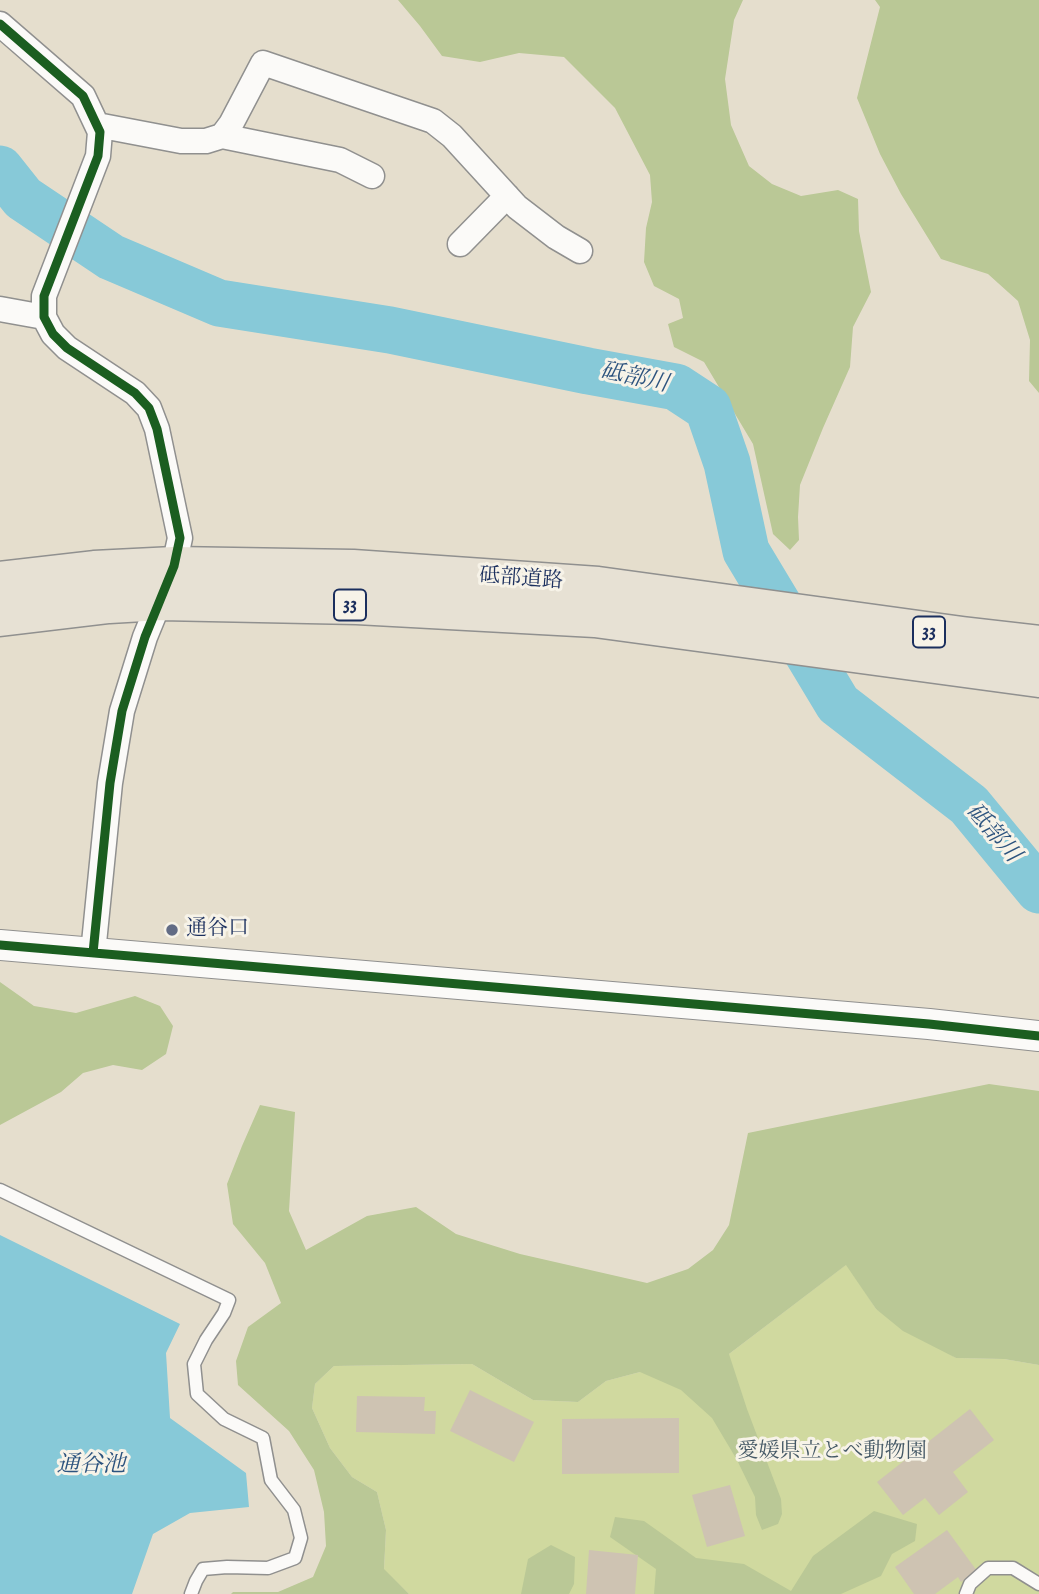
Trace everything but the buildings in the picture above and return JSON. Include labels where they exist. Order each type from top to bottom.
[{"type":"highway","name":"砥部道路","points":[[0,617],[109,604],[168,583],[353,569],[598,586],[681,597],[826,634],[1039,678]]},
{"type":"highway","name":"砥部道路","points":[[0,581],[94,570],[168,583],[357,605],[595,618],[699,633],[962,636],[1039,645]]},
{"type":"street","points":[[0,24],[83,96],[100,132],[97,156],[44,296],[44,317],[53,334],[67,348],[135,393],[149,408],[157,429],[180,538],[168,583],[145,637],[122,711],[110,783],[93,953]]},
{"type":"street","points":[[222,136],[263,63],[433,121],[452,136],[517,207],[556,237],[580,251]]},
{"type":"street","points":[[97,125],[181,141],[206,141],[222,136],[340,160],[372,176]]},
{"type":"street","points":[[460,244],[507,197]]},
{"type":"street","points":[[0,309],[44,317]]},
{"type":"street","points":[[0,945],[901,1021],[1039,1036]]},
{"type":"lane","points":[[0,1190],[229,1300],[225,1313],[206,1340],[194,1364],[197,1394],[224,1419],[263,1438],[271,1480],[294,1510],[301,1538],[295,1558],[268,1568],[203,1569],[191,1594]]},
{"type":"lane","points":[[966,1594],[970,1584],[988,1568],[1013,1569],[1039,1584]]},
{"type":"green space","points":[[398,0],[743,0],[734,20],[725,79],[731,125],[749,166],[772,184],[801,196],[838,190],[858,199],[859,231],[871,292],[853,327],[850,367],[800,485],[799,540],[790,550],[773,534],[753,444],[704,362],[674,347],[668,324],[683,318],[679,299],[654,286],[644,262],[646,228],[652,202],[650,175],[615,108],[564,57],[519,53],[480,62],[442,56]]},
{"type":"green space","points":[[875,0],[1039,0],[1039,393],[1029,381],[1030,340],[1018,301],[988,274],[941,259],[880,154],[857,98],[880,7]]},
{"type":"green space","points":[[0,982],[34,1006],[76,1013],[135,996],[160,1006],[173,1026],[166,1054],[142,1070],[113,1065],[83,1073],[61,1092],[0,1125]]},
{"type":"green space","points":[[989,1084],[1039,1091],[1039,1365],[1004,1359],[956,1358],[903,1331],[876,1309],[846,1265],[729,1354],[781,1499],[782,1514],[778,1524],[762,1530],[756,1515],[755,1497],[712,1418],[681,1390],[640,1372],[606,1381],[578,1402],[533,1400],[472,1364],[334,1366],[315,1384],[312,1408],[330,1448],[352,1477],[377,1492],[386,1530],[384,1569],[409,1594],[231,1594],[278,1592],[313,1577],[326,1546],[324,1512],[314,1470],[289,1431],[238,1385],[236,1361],[248,1327],[281,1303],[265,1263],[233,1224],[227,1184],[260,1105],[295,1112],[289,1211],[306,1250],[367,1216],[416,1207],[456,1234],[520,1254],[647,1283],[688,1269],[713,1250],[729,1225],[748,1133]]},
{"type":"green space","name":"愛媛県立とべ動物園","points":[[847,1264],[876,1309],[956,1358],[1004,1359],[1039,1365],[1039,1594],[409,1594],[384,1570],[386,1530],[377,1492],[352,1477],[330,1448],[312,1408],[315,1384],[334,1366],[472,1364],[533,1400],[578,1402],[606,1381],[729,1354]]},
{"type":"green space","points":[[874,1511],[917,1524],[915,1541],[892,1554],[881,1576],[841,1594],[654,1594],[656,1569],[610,1537],[615,1517],[644,1521],[696,1558],[744,1564],[791,1591],[813,1556]]},
{"type":"green space","points":[[551,1545],[575,1557],[574,1584],[569,1594],[521,1594],[528,1559]]},
{"type":"water","name":"通谷池","points":[[0,1235],[180,1324],[166,1353],[170,1418],[246,1473],[249,1507],[190,1513],[153,1534],[132,1594],[0,1594]]},
{"type":"waterway","name":"砥部川","points":[[0,169],[23,198],[111,257],[219,303],[390,330],[676,387],[708,408],[727,463],[746,551],[838,704],[969,805],[1039,890]]},
{"type":"cycle path","points":[[0,24],[83,96],[100,132],[98,156],[44,296],[44,317],[53,334],[67,348],[135,393],[149,408],[157,429],[180,538],[174,566],[145,637],[122,711],[110,783],[93,953]]},
{"type":"cycle path","points":[[0,945],[929,1024],[1039,1036]]},
{"type":"place","name":"通谷口","points":[[172,930]]}]
